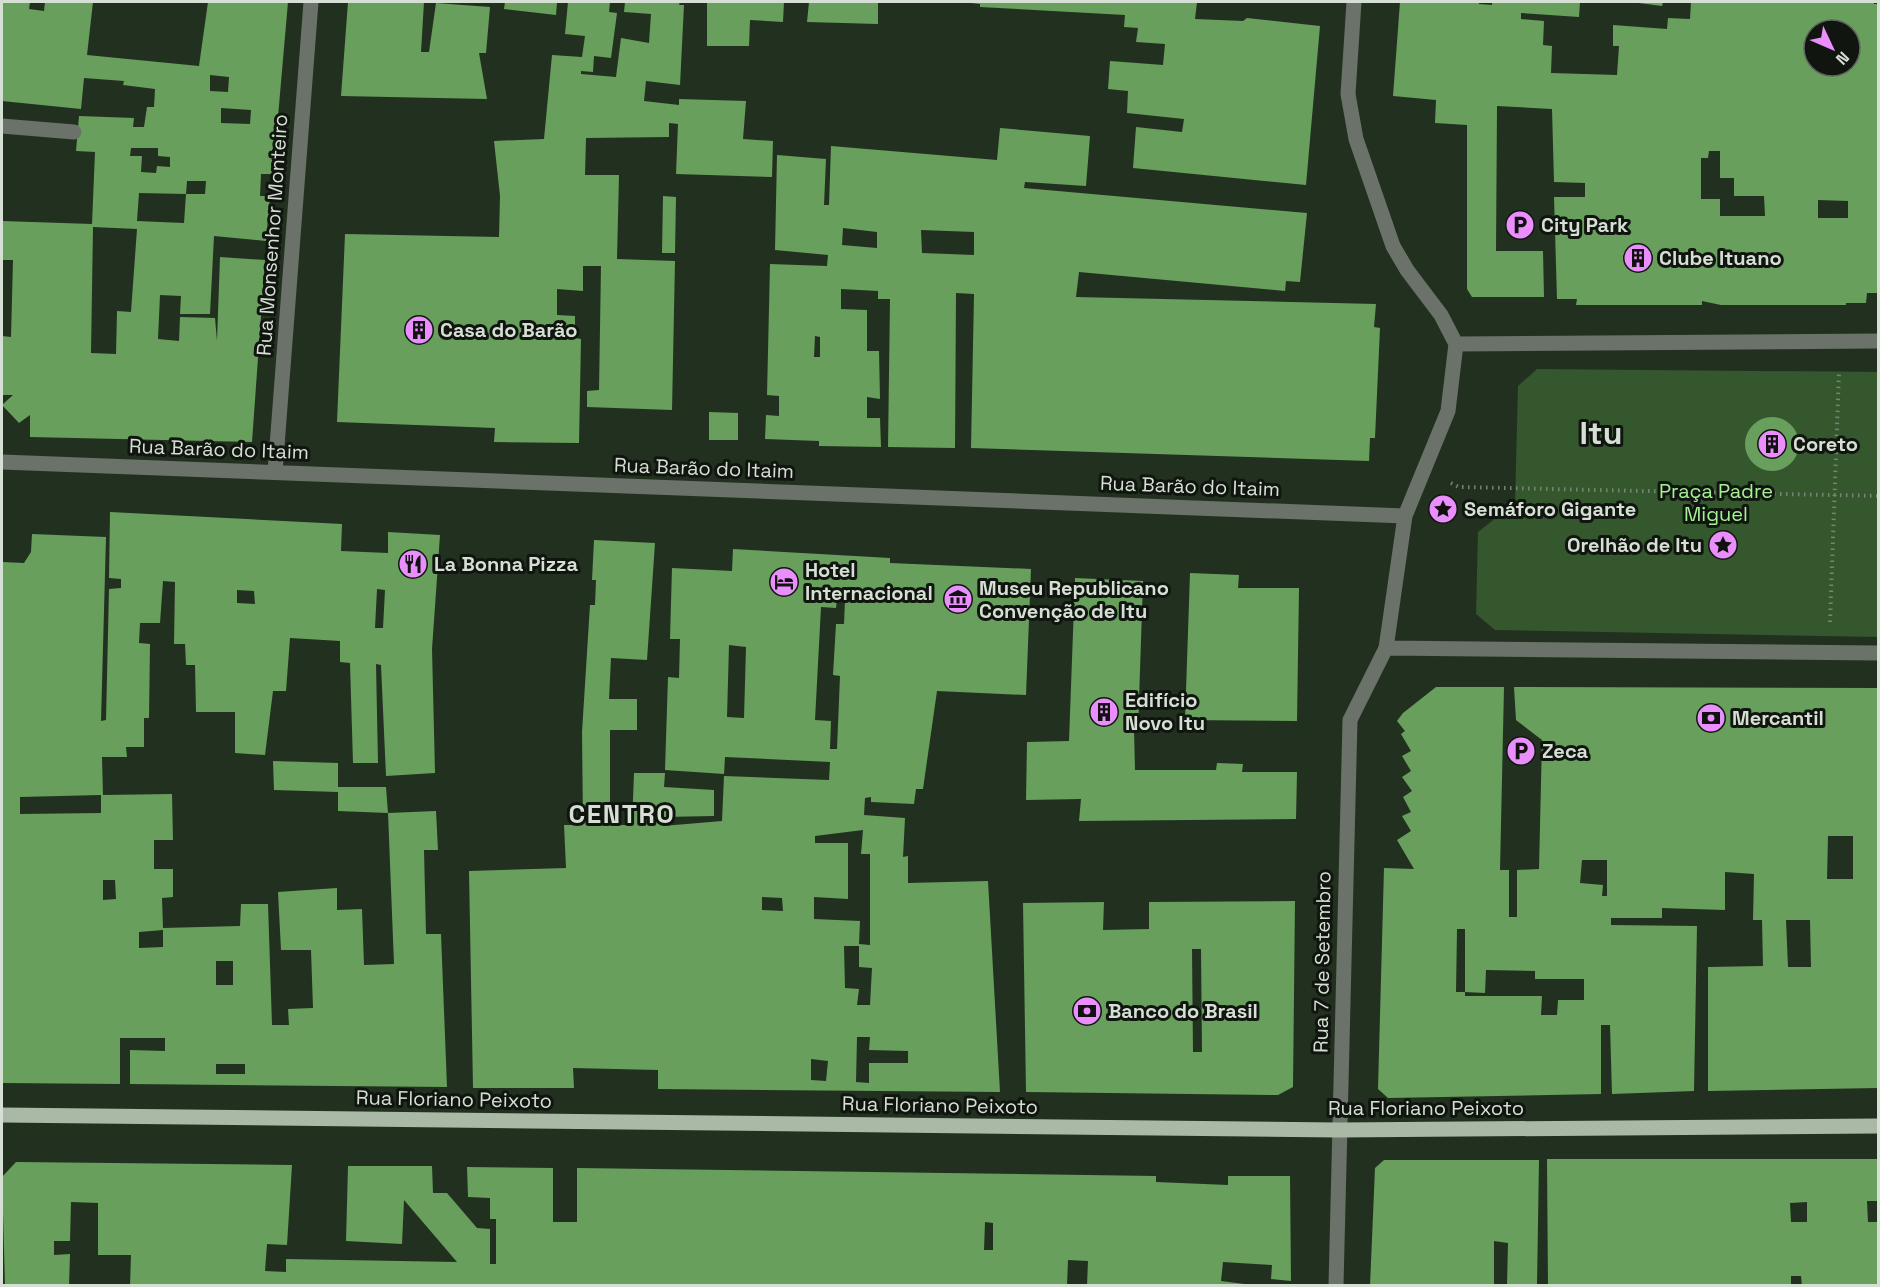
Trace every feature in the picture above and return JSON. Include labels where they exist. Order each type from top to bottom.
[{"type":"main road","name":"Rua Floriano Peixoto","points":[[2,1115],[1339,1130],[1878,1126]]},
{"type":"street","name":"Rua Monsenhor Monteiro","points":[[275,472],[311,2]]},
{"type":"street","points":[[1354,2],[1348,94],[1356,139],[1393,246],[1407,270],[1441,315],[1455,344],[1448,411],[1405,516],[1386,648],[1878,653]]},
{"type":"street","points":[[2,126],[74,132]]},
{"type":"street","points":[[1455,344],[1878,341]]},
{"type":"street","name":"Rua Barão do Itaim","points":[[2,462],[1405,516]]},
{"type":"street","name":"Rua 7 de Setembro","points":[[1336,1286],[1350,720],[1386,648]]},
{"type":"path","points":[[1829,652],[1840,341]]},
{"type":"path","points":[[1424,471],[1459,487],[1878,496]]},
{"type":"green space","name":"Praça Padre Miguel","points":[[1537,369],[1878,372],[1878,637],[1495,630],[1476,614],[1478,532],[1515,503],[1518,386]]},
{"type":"building","points":[[2,2],[30,2],[29,9],[44,11],[45,2],[93,2],[87,55],[199,66],[208,2],[288,2],[273,174],[261,174],[260,196],[270,196],[266,241],[214,236],[210,314],[180,314],[181,296],[160,295],[158,339],[179,341],[180,317],[215,318],[217,341],[220,257],[265,260],[252,442],[30,437],[30,415],[19,423],[2,405],[13,395],[2,395],[2,336],[11,337],[13,260],[2,260],[2,221],[92,224],[95,152],[76,151],[79,116],[134,118],[133,127],[144,127],[147,107],[154,107],[155,89],[123,85],[124,81],[84,78],[81,109],[2,101]],"holes":[[[210,75],[229,77],[228,92],[210,91]],[[221,108],[251,110],[250,124],[221,123]],[[131,148],[158,148],[158,156],[170,157],[170,167],[157,166],[156,173],[141,172],[142,156],[130,156]],[[187,181],[206,181],[205,194],[186,194]],[[139,193],[186,194],[184,223],[137,221]],[[93,227],[137,229],[131,312],[117,311],[116,354],[91,353]]]},
{"type":"building","points":[[348,2],[424,2],[421,52],[429,52],[436,3],[490,7],[486,53],[479,53],[487,99],[341,96]]},
{"type":"building","points":[[505,2],[557,2],[556,15],[504,9]]},
{"type":"building","points":[[568,2],[610,2],[609,12],[617,13],[611,58],[594,56],[593,72],[581,71],[581,74],[616,77],[621,38],[649,43],[651,14],[624,12],[625,2],[680,2],[679,5],[684,5],[680,85],[646,81],[644,101],[679,105],[679,99],[746,101],[743,139],[773,141],[772,177],[676,174],[678,124],[669,123],[669,137],[586,138],[585,175],[619,175],[617,259],[675,261],[672,410],[587,407],[587,391],[599,390],[601,266],[583,266],[583,291],[557,289],[557,315],[575,316],[575,338],[581,339],[579,443],[494,442],[495,428],[337,422],[345,234],[499,237],[500,196],[494,141],[544,139],[552,55],[582,57],[585,36],[565,34]]},
{"type":"building","points":[[707,2],[784,2],[783,22],[750,20],[749,46],[707,46]]},
{"type":"building","points":[[809,2],[878,2],[878,24],[807,22]]},
{"type":"building","points":[[962,2],[1197,2],[1195,19],[1243,21],[1247,18],[1320,26],[1306,185],[1133,168],[1136,127],[1182,132],[1184,119],[1127,113],[1128,91],[1108,89],[1110,61],[1163,65],[1165,44],[1136,42],[1138,28],[1124,27],[1125,15],[980,7],[980,4]]},
{"type":"building","points":[[1400,2],[1479,2],[1479,4],[1492,5],[1492,2],[1580,2],[1579,17],[1521,13],[1521,19],[1544,21],[1543,45],[1552,46],[1551,73],[1617,75],[1619,46],[1613,46],[1613,25],[1667,29],[1668,18],[1690,19],[1691,2],[1874,2],[1878,4],[1878,293],[1867,293],[1866,303],[1846,303],[1846,305],[1721,305],[1702,301],[1702,305],[1576,305],[1577,299],[1557,299],[1554,197],[1585,197],[1585,183],[1554,182],[1552,109],[1497,106],[1496,251],[1543,251],[1544,297],[1472,297],[1467,289],[1467,125],[1435,123],[1436,100],[1393,96]],"holes":[[[1709,151],[1720,151],[1720,178],[1734,178],[1734,196],[1764,196],[1765,216],[1720,216],[1720,199],[1701,199],[1701,158],[1708,158]],[[1818,200],[1848,201],[1848,218],[1818,218]]]},
{"type":"building","points":[[1631,2],[1663,2],[1662,6]]},
{"type":"building","points":[[1000,128],[1090,136],[1086,186],[1025,182],[1024,188],[1307,213],[1300,282],[1286,281],[1285,291],[1079,272],[1076,297],[1376,304],[1374,327],[1380,328],[1375,438],[1370,438],[1369,461],[971,448],[974,294],[956,293],[955,448],[888,447],[890,299],[878,299],[878,291],[841,289],[841,309],[867,310],[867,351],[879,351],[880,399],[867,397],[867,418],[880,418],[881,447],[819,446],[819,441],[765,439],[766,415],[779,416],[779,396],[767,395],[770,264],[827,266],[828,255],[775,250],[777,155],[826,159],[824,205],[829,205],[831,146],[997,160]],"holes":[[[843,228],[877,232],[877,248],[842,245]],[[921,230],[974,232],[974,255],[922,253]],[[815,336],[820,337],[820,357],[814,357]]]},
{"type":"building","points":[[663,196],[676,197],[675,253],[662,253]]},
{"type":"building","points":[[709,412],[738,413],[738,440],[709,440]]},
{"type":"building","name":"Coreto","points":[[1767,417],[1777,417],[1787,421],[1795,429],[1799,444],[1795,459],[1787,467],[1777,471],[1767,471],[1757,467],[1749,459],[1745,449],[1745,439],[1749,429],[1757,421]]},
{"type":"building","points":[[110,512],[342,524],[341,551],[388,553],[388,532],[440,535],[432,649],[435,773],[386,776],[381,665],[376,664],[378,763],[353,763],[350,663],[340,662],[340,641],[290,638],[286,691],[273,691],[265,755],[235,753],[235,712],[196,712],[195,665],[186,665],[185,644],[174,644],[175,582],[163,581],[160,623],[140,623],[139,643],[150,644],[149,718],[144,718],[144,747],[126,747],[127,757],[102,757],[103,795],[172,794],[173,840],[154,840],[154,869],[173,869],[173,897],[162,898],[163,928],[240,926],[241,904],[268,904],[272,1025],[289,1025],[288,1009],[313,1008],[311,950],[281,950],[278,892],[337,888],[337,910],[362,909],[364,965],[394,964],[388,813],[436,811],[438,850],[424,850],[426,934],[441,934],[447,1087],[130,1084],[130,1050],[165,1051],[165,1038],[120,1038],[120,1084],[2,1083],[2,562],[24,563],[31,552],[32,534],[106,537],[101,721],[106,720],[109,589],[121,588],[121,579],[109,578]],"holes":[[[377,589],[385,590],[383,628],[375,628]],[[237,590],[254,591],[255,604],[237,603]],[[101,795],[101,813],[20,814],[20,797]],[[103,880],[115,880],[116,899],[103,900]],[[163,930],[163,947],[139,948],[139,932]],[[216,961],[233,961],[233,985],[216,985]],[[216,1064],[245,1064],[245,1074],[216,1074]]]},
{"type":"building","points":[[594,540],[655,543],[647,660],[611,658],[609,699],[637,699],[637,730],[610,730],[610,825],[632,825],[634,773],[665,773],[664,787],[714,790],[714,816],[663,817],[663,826],[722,821],[724,776],[829,780],[830,762],[725,757],[724,774],[665,770],[668,677],[679,678],[680,639],[670,639],[672,568],[732,571],[733,549],[890,558],[890,563],[1031,569],[1026,695],[937,691],[923,789],[916,789],[914,804],[871,802],[871,797],[865,798],[864,815],[905,818],[903,857],[908,856],[908,883],[988,881],[1000,1092],[658,1089],[658,1070],[573,1068],[574,1088],[473,1088],[469,871],[566,868],[564,825],[583,825],[582,732],[590,605],[595,605],[596,580],[592,580]],"holes":[[[837,599],[845,600],[844,624],[836,624],[833,675],[840,676],[837,749],[830,749],[831,721],[815,720],[821,607],[836,608]],[[729,645],[746,647],[744,718],[727,717]],[[863,830],[861,854],[870,854],[870,945],[859,944],[860,921],[814,919],[814,897],[848,899],[848,843],[815,843],[815,836]],[[762,897],[782,898],[783,911],[762,910]],[[844,946],[859,946],[859,967],[872,968],[870,1005],[857,1005],[859,989],[845,988]],[[857,1037],[870,1037],[869,1050],[908,1051],[908,1063],[869,1063],[869,1083],[856,1082]],[[811,1059],[828,1061],[826,1081],[811,1080]]]},
{"type":"building","points":[[1190,573],[1239,575],[1238,588],[1299,588],[1297,721],[1185,720]]},
{"type":"building","name":"Edifício Novo Itu","points":[[1075,578],[1143,581],[1138,730],[1134,729],[1135,770],[1216,770],[1217,763],[1243,764],[1242,772],[1297,772],[1296,819],[1079,821],[1081,799],[1026,800],[1027,742],[1069,741]]},
{"type":"building","points":[[1436,687],[1504,687],[1500,870],[1509,870],[1509,917],[1517,917],[1517,870],[1539,869],[1542,740],[1516,720],[1514,687],[1878,688],[1878,1088],[1708,1091],[1708,967],[1763,966],[1762,920],[1753,920],[1754,874],[1725,872],[1725,910],[1662,908],[1662,918],[1611,918],[1611,925],[1697,926],[1694,1091],[1612,1094],[1610,1025],[1601,1025],[1601,1094],[1388,1098],[1378,1089],[1384,868],[1414,869],[1397,840],[1411,831],[1402,816],[1411,812],[1403,797],[1412,791],[1402,777],[1411,771],[1402,756],[1411,751],[1401,734],[1405,731],[1397,721],[1403,713]],"holes":[[[1828,836],[1853,836],[1853,879],[1827,879]],[[1582,860],[1607,860],[1607,896],[1602,896],[1603,885],[1580,883]],[[1786,920],[1810,920],[1811,967],[1788,967]],[[1457,929],[1465,929],[1465,992],[1456,992]],[[1486,970],[1535,971],[1535,979],[1584,979],[1584,1000],[1558,1000],[1557,1015],[1541,1015],[1542,996],[1465,996],[1465,992],[1485,993]]]},
{"type":"building","points":[[273,761],[338,763],[338,787],[386,787],[388,813],[338,811],[338,792],[274,790]]},
{"type":"building","points":[[1295,901],[1293,1087],[1278,1095],[1026,1092],[1023,903],[1104,902],[1103,930],[1149,929],[1149,902]],"holes":[[[1192,949],[1201,949],[1202,1052],[1193,1052]]]},
{"type":"building","points":[[1547,1159],[1878,1159],[1878,1201],[1867,1201],[1868,1222],[1878,1222],[1878,1286],[1802,1286],[1801,1276],[1791,1276],[1791,1286],[1548,1286]],"holes":[[[1807,1202],[1807,1222],[1791,1222],[1790,1203]]]},
{"type":"building","points":[[1384,1160],[1539,1160],[1537,1286],[1507,1286],[1508,1243],[1494,1241],[1494,1286],[1370,1286],[1375,1168]]},
{"type":"building","points":[[16,1162],[292,1165],[287,1245],[267,1244],[265,1271],[286,1272],[286,1259],[457,1262],[404,1200],[402,1244],[346,1241],[348,1166],[432,1166],[433,1193],[447,1193],[477,1228],[490,1229],[490,1264],[496,1264],[496,1219],[490,1219],[490,1198],[468,1197],[467,1167],[553,1168],[553,1222],[577,1222],[577,1168],[1156,1176],[1156,1182],[1228,1185],[1228,1176],[1290,1176],[1291,1281],[1271,1279],[1272,1265],[1223,1262],[1221,1281],[1260,1286],[1087,1286],[1088,1261],[1068,1260],[1067,1286],[130,1286],[131,1255],[98,1255],[98,1203],[71,1202],[70,1241],[54,1241],[54,1255],[70,1254],[69,1286],[5,1286],[2,1177]],"holes":[[[985,1222],[993,1223],[993,1250],[984,1250]]]},
{"type":"place","name":"City Park","points":[[1520,225]]},
{"type":"place","name":"Clube Ituano","points":[[1638,258]]},
{"type":"place","name":"Casa do Barão","points":[[419,330]]},
{"type":"place","name":"Coreto","points":[[1772,444]]},
{"type":"place","name":"Semáforo Gigante","points":[[1443,509]]},
{"type":"place","name":"Orelhão de Itu","points":[[1723,545]]},
{"type":"place","name":"La Bonna Pizza","points":[[413,564]]},
{"type":"place","name":"Hotel Internacional","points":[[784,582]]},
{"type":"place","name":"Museu Republicano Convenção de Itu","points":[[958,599]]},
{"type":"place","name":"Edifício Novo Itu","points":[[1104,712]]},
{"type":"place","name":"Mercantil","points":[[1711,718]]},
{"type":"place","name":"Zeca","points":[[1521,751]]},
{"type":"place","name":"Banco do Brasil","points":[[1087,1011]]},
{"type":"district","name":"Itu","points":[[1601,433]]},
{"type":"district","name":"CENTRO","points":[[622,814]]}]
